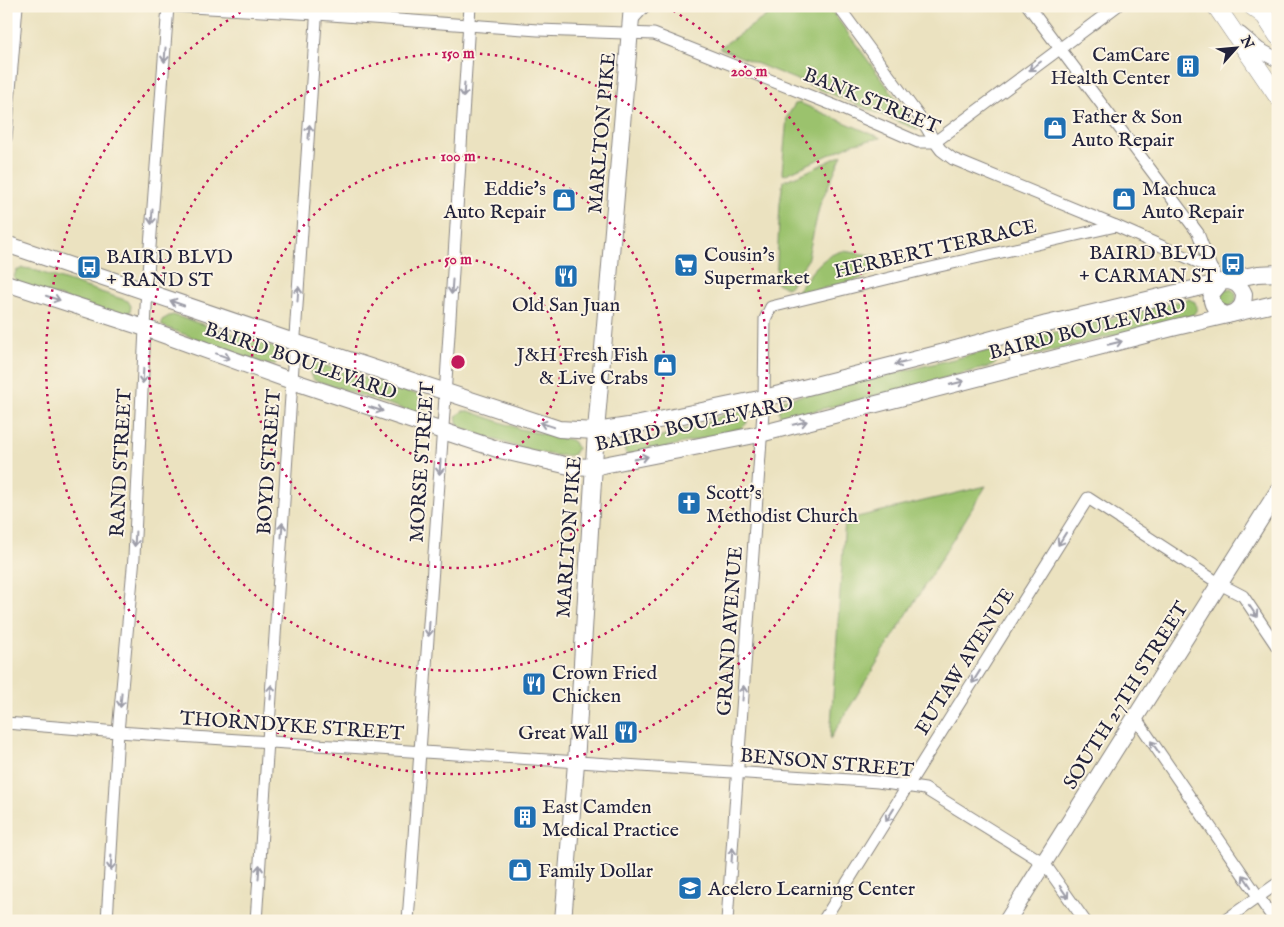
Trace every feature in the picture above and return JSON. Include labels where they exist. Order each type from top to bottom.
[{"type":"main road","points":[[1218,10],[1278,97]]},
{"type":"main road","points":[[1265,16],[1278,36]]},
{"type":"main road","name":"MARLTON PIKE","points":[[563,921],[576,763],[593,467],[632,20]]},
{"type":"main road","name":"BAIRD BOULEVARD","points":[[6,244],[147,293],[559,429],[596,431],[635,425],[764,398],[1008,334],[1258,274],[1278,273]]},
{"type":"main road","name":"BAIRD BOULEVARD","points":[[1223,282],[1212,293],[1212,303],[1218,311],[1229,314]]},
{"type":"main road","points":[[1223,282],[1233,282],[1238,285],[1244,294],[1242,306],[1239,310],[1229,314]]},
{"type":"main road","name":"BAIRD BOULEVARD","points":[[6,283],[145,328],[292,381],[500,450],[569,466],[593,467],[760,434],[1278,303]]},
{"type":"main road","name":"SOUTH 27TH STREET","points":[[1007,921],[1278,491]]},
{"type":"street","points":[[6,138],[17,6]]},
{"type":"street","name":"RAND STREET","points":[[107,921],[118,732],[134,557],[147,293],[168,6]]},
{"type":"street","name":"BANK STREET","points":[[173,6],[317,10],[468,26],[538,30],[632,20],[654,34],[838,106],[918,142],[935,142],[941,150],[953,158],[1212,268]]},
{"type":"street","name":"MORSE STREET","points":[[408,921],[443,431],[470,6]]},
{"type":"street","points":[[632,20],[645,6]]},
{"type":"street","points":[[838,6],[923,122],[935,142],[1117,6]]},
{"type":"street","points":[[1028,6],[1198,233],[1212,268],[1223,282]]},
{"type":"street","name":"BOYD STREET","points":[[256,921],[317,10]]},
{"type":"street","points":[[1218,10],[1251,43],[1278,60]]},
{"type":"street","name":"HERBERT TERRACE","points":[[760,434],[764,398],[765,319],[771,307],[1116,226]]},
{"type":"street","points":[[1008,334],[1018,368]]},
{"type":"street","name":"GRAND AVENUE","points":[[727,921],[756,519],[760,434]]},
{"type":"street","name":"EUTAW AVENUE","points":[[823,921],[1088,498],[1220,584]]},
{"type":"street","points":[[1220,584],[1243,596],[1278,648]]},
{"type":"street","points":[[1135,717],[1275,921]]},
{"type":"street","name":"THORNDYKE STREET","points":[[6,723],[576,763]]},
{"type":"street","name":"BENSON STREET","points":[[576,763],[738,772],[869,782],[925,789],[1044,863],[1085,921]]},
{"type":"street","points":[[1224,921],[1278,883]]},
{"type":"green space","points":[[781,6],[828,6],[919,130],[719,48]]},
{"type":"green space","points":[[800,103],[881,138],[855,143],[784,175],[782,172],[787,117],[795,104]]},
{"type":"green space","points":[[842,155],[820,204],[807,261],[788,288],[776,283],[783,181]]},
{"type":"green space","points":[[843,251],[878,256],[872,273],[860,279],[793,296],[809,275],[827,257]]},
{"type":"green space","points":[[23,268],[128,301],[131,306],[130,312],[124,316],[17,284],[14,277],[16,271]]},
{"type":"green space","points":[[1225,289],[1231,289],[1236,293],[1236,302],[1228,307],[1220,303],[1219,295]]},
{"type":"green space","points":[[1189,299],[1195,302],[1197,309],[1193,315],[1036,355],[1030,354],[1028,350],[1027,344],[1031,338]]},
{"type":"green space","points":[[173,315],[273,347],[278,352],[279,360],[275,364],[267,365],[162,326],[162,320]]},
{"type":"green space","points":[[991,350],[997,354],[996,363],[992,366],[786,418],[780,416],[779,408],[783,400]]},
{"type":"green space","points":[[319,364],[422,396],[426,401],[425,408],[421,412],[415,413],[314,380],[310,373],[312,365]]},
{"type":"green space","points":[[462,411],[469,411],[520,429],[571,440],[577,448],[574,454],[565,456],[552,455],[503,442],[464,429],[458,425],[456,417]]},
{"type":"green space","points":[[743,412],[747,417],[747,423],[742,428],[644,453],[628,455],[625,452],[625,448],[628,445],[699,426],[727,413]]},
{"type":"green space","points":[[986,486],[830,739],[845,520]]},
{"type":"place","name":"CamCare Health Center","points":[[1188,66]]},
{"type":"place","name":"Father & Son Auto Repair","points":[[1055,128]]},
{"type":"place","name":"Machuca Auto Repair","points":[[1124,199]]},
{"type":"place","name":"Eddie's Auto Repair","points":[[564,200]]},
{"type":"place","name":"BAIRD BLVD + CARMAN ST","points":[[1233,264]]},
{"type":"place","name":"Cousin's Supermarket","points":[[686,265]]},
{"type":"place","name":"BAIRD BLVD + RAND ST","points":[[89,267]]},
{"type":"place","name":"Old San Juan","points":[[566,276]]},
{"type":"place","name":"J&H Fresh Fish & Live Crabs","points":[[665,365]]},
{"type":"place","name":"Scott's Methodist Church","points":[[689,503]]},
{"type":"place","name":"Crown Fried Chicken","points":[[534,684]]},
{"type":"place","name":"Great Wall","points":[[626,732]]},
{"type":"place","name":"East Camden Medical Practice","points":[[525,817]]},
{"type":"place","name":"Family Dollar","points":[[520,870]]},
{"type":"place","name":"Acelero Learning Center","points":[[690,888]]}]
